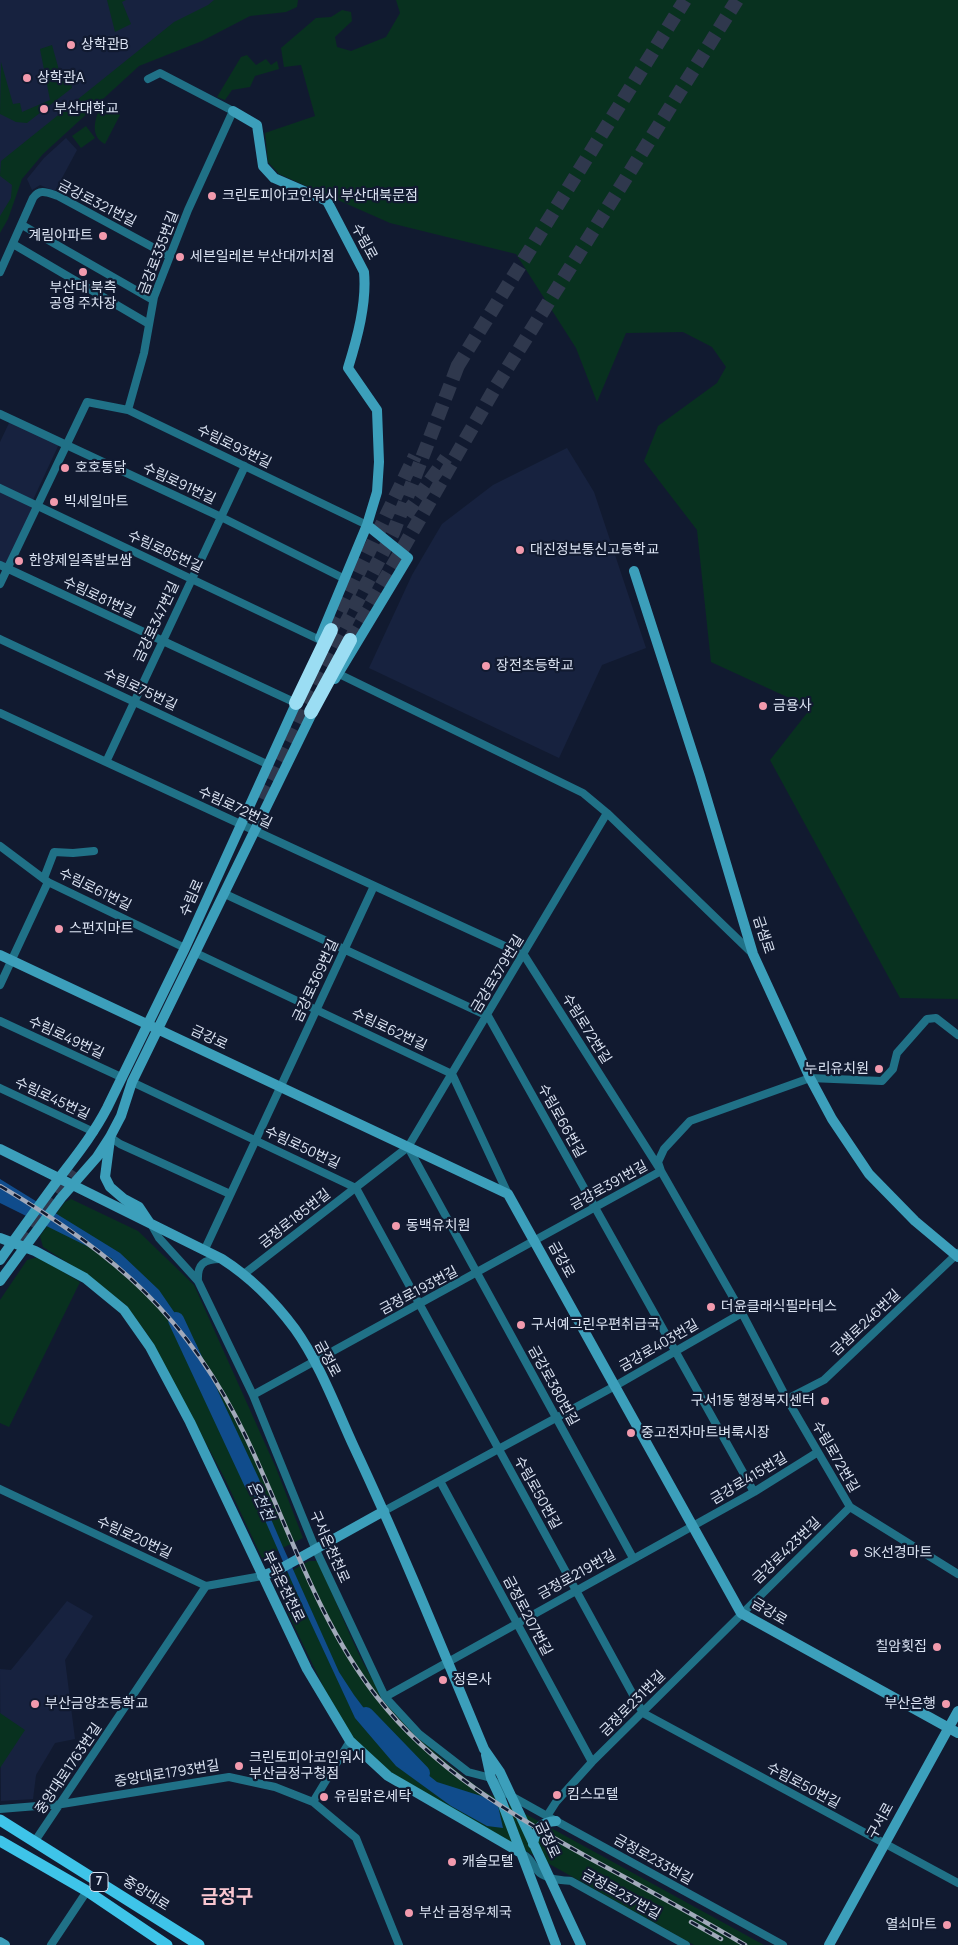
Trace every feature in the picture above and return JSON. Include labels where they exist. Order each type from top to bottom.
[{"type":"highway","points":[[296,703],[331,630]]},
{"type":"highway","points":[[311,712],[337,670],[350,640]]},
{"type":"main road","name":"수림로","points":[[0,1260],[94,1132],[149,1024],[296,703],[367,526],[377,492],[379,462],[376,410],[348,368],[365,285],[364,272],[327,201],[274,178],[263,166],[257,125],[233,111]]},
{"type":"main road","points":[[337,670],[408,558],[367,526]]},
{"type":"main road","name":"금샘로","points":[[634,571],[700,776],[753,954],[810,1078],[832,1119],[869,1174],[915,1222],[957,1255]]},
{"type":"main road","name":"수림로","points":[[0,1281],[70,1186],[97,1156],[110,1137],[121,1116],[132,1082],[160,1029],[225,894],[253,830],[311,712]]},
{"type":"main road","name":"금강로","points":[[0,955],[508,1194],[741,1613],[953,1731]]},
{"type":"main road","points":[[110,1137],[105,1177],[110,1187],[124,1199],[139,1207],[150,1222]]},
{"type":"main road","name":"금정로","points":[[0,1149],[70,1186],[150,1222],[222,1259],[244,1274],[273,1303],[295,1330],[314,1362],[384,1511],[484,1749],[491,1778],[509,1799],[550,1878],[581,1945]]},
{"type":"main road","name":"부곡온천천로","points":[[0,1238],[26,1244],[34,1251],[85,1278],[124,1310],[150,1347],[190,1422],[307,1669],[350,1741],[388,1776],[519,1851]]},
{"type":"main road","points":[[262,1576],[278,1570],[384,1511]]},
{"type":"main road","name":"구서로","points":[[829,1945],[885,1844],[953,1731],[958,1711]]},
{"type":"main road","name":"금정로","points":[[484,1749],[500,1772],[509,1799],[519,1851],[556,1945]]},
{"type":"main road","points":[[533,1844],[539,1826],[551,1819]]},
{"type":"main road","name":"중앙대로","points":[[0,1820],[199,1945]]},
{"type":"main road","name":"7","points":[[0,1841],[87,1891],[168,1945]]},
{"type":"main road","points":[[0,1942],[5,1945]]},
{"type":"street","name":"수림로","points":[[148,79],[160,73],[233,111]]},
{"type":"street","name":"금강로335번길","points":[[128,410],[144,353],[154,300],[169,256],[233,111]]},
{"type":"street","name":"금강로321번길","points":[[0,272],[33,198],[42,191],[58,196],[169,256]]},
{"type":"street","points":[[22,225],[154,300]]},
{"type":"street","points":[[13,244],[149,324]]},
{"type":"street","name":"수림로93번길","points":[[66,445],[87,402],[128,410],[367,526]]},
{"type":"street","name":"수림로91번길","points":[[0,414],[221,517],[345,579]]},
{"type":"street","points":[[0,584],[4,567],[37,506],[66,445]]},
{"type":"street","name":"금강로347번길","points":[[106,762],[245,466]]},
{"type":"street","name":"수림로85번길","points":[[0,488],[320,640]]},
{"type":"street","name":"수림로81번길","points":[[4,567],[296,703]]},
{"type":"street","name":"수림로75번길","points":[[0,639],[269,765]]},
{"type":"street","points":[[337,670],[583,793],[607,813],[753,954]]},
{"type":"street","name":"수림로72번길","points":[[0,714],[524,955],[661,1171],[850,1507],[958,1574]]},
{"type":"street","name":"금강로379번길","points":[[408,1147],[488,1016],[607,813]]},
{"type":"street","name":"수림로61번길","points":[[0,846],[46,880],[185,948]]},
{"type":"street","points":[[0,985],[46,880],[54,852],[94,852]]},
{"type":"street","name":"금강로369번길","points":[[280,1086],[374,886]]},
{"type":"street","points":[[225,894],[488,1016]]},
{"type":"street","points":[[0,950],[12,960]]},
{"type":"street","name":"수림로62번길","points":[[196,953],[452,1074]]},
{"type":"street","name":"수림로66번길","points":[[488,1016],[754,1492]]},
{"type":"street","points":[[810,1078],[882,1081],[893,1069],[897,1053],[927,1019],[936,1018],[958,1035]]},
{"type":"street","name":"수림로49번길","points":[[0,1021],[121,1077]]},
{"type":"street","points":[[452,1074],[508,1194]]},
{"type":"street","name":"금강로391번길","points":[[536,1242],[661,1171],[658,1162],[664,1150],[690,1121],[810,1078]]},
{"type":"street","name":"수림로50번길","points":[[132,1082],[356,1188],[643,1713],[958,1883]]},
{"type":"street","points":[[205,1249],[280,1086]]},
{"type":"street","name":"수림로45번길","points":[[0,1088],[94,1132]]},
{"type":"street","points":[[110,1137],[120,1144],[230,1194]]},
{"type":"street","name":"금정로185번길","points":[[244,1274],[408,1147]]},
{"type":"street","name":"금강로380번길","points":[[408,1147],[633,1558]]},
{"type":"street","name":"구서온천천로","points":[[150,1222],[159,1238],[198,1281],[253,1395],[313,1550],[385,1697],[435,1748],[468,1772],[491,1778]]},
{"type":"street","name":"금정로193번길","points":[[253,1395],[536,1242]]},
{"type":"street","name":"금샘로246번길","points":[[787,1398],[824,1380],[957,1255]]},
{"type":"street","points":[[198,1281],[197,1272],[201,1263],[209,1259],[222,1259]]},
{"type":"street","name":"금강로403번길","points":[[615,1386],[742,1313]]},
{"type":"street","points":[[384,1511],[615,1386]]},
{"type":"street","name":"금강로415번길","points":[[692,1526],[754,1492],[818,1452]]},
{"type":"street","name":"금정로207번길","points":[[440,1481],[592,1762]]},
{"type":"street","name":"수림로20번길","points":[[0,1488],[206,1586]]},
{"type":"street","name":"금강로423번길","points":[[741,1613],[850,1507]]},
{"type":"street","name":"금정로219번길","points":[[385,1697],[692,1526]]},
{"type":"street","points":[[206,1586],[262,1576]]},
{"type":"street","name":"중앙대로1763번길","points":[[35,1841],[62,1804],[206,1586]]},
{"type":"street","name":"금정로231번길","points":[[551,1819],[556,1802],[592,1762],[741,1613]]},
{"type":"street","points":[[313,1802],[350,1741]]},
{"type":"street","name":"중앙대로1793번길","points":[[0,1808],[62,1804],[229,1777],[275,1787],[313,1802],[356,1838],[399,1945]]},
{"type":"street","name":"금정로233번길","points":[[509,1799],[551,1819],[783,1945]]},
{"type":"street","points":[[519,1851],[531,1859],[538,1872],[550,1878]]},
{"type":"street","name":"금정로237번길","points":[[550,1878],[571,1881],[686,1945]]},
{"type":"street","points":[[51,1945],[87,1891]]},
{"type":"shaded area","name":"부산대학교","points":[[0,0],[247,0],[137,65],[38,153],[15,181],[12,198],[0,220]]},
{"type":"shaded area","points":[[66,138],[77,150],[55,191],[40,185],[32,190],[27,179],[44,158]]},
{"type":"shaded area","points":[[10,421],[59,444],[32,502],[0,487],[0,442]]},
{"type":"shaded area","points":[[567,448],[594,492],[646,648],[602,665],[559,758],[369,668],[412,575],[442,524],[493,485]]},
{"type":"shaded area","points":[[0,491],[34,507],[7,565],[0,562]]},
{"type":"shaded area","name":"부산금양초등학교","points":[[67,1601],[93,1616],[65,1660],[75,1739],[55,1743],[36,1775],[33,1799],[1,1801],[0,1669],[11,1670]]},
{"type":"green space","points":[[107,0],[126,0],[122,2],[131,24],[115,32]]},
{"type":"green space","points":[[214,0],[298,0],[297,7],[286,12],[250,16],[202,41],[139,66],[43,154],[22,179],[8,219],[0,233],[0,216],[11,198],[12,185],[0,176],[1,161],[174,22]]},
{"type":"green space","points":[[396,0],[958,0],[958,999],[900,998],[770,760],[811,708],[711,662],[697,530],[644,461],[658,426],[717,383],[726,367],[712,347],[683,332],[626,333],[597,402],[576,348],[516,254],[390,223],[279,174],[268,162],[265,133],[315,116],[301,65],[284,67],[281,48],[316,18],[331,17],[342,10],[351,12],[352,21],[335,37],[337,47],[351,51],[386,37],[400,13]]},
{"type":"green space","points":[[52,45],[62,81],[70,79],[72,88],[27,123],[16,122],[0,114],[1,62],[13,104],[20,103],[22,112],[50,100],[40,49]]},
{"type":"green space","points":[[247,55],[256,65],[266,59],[271,65],[277,61],[279,69],[255,76],[250,87],[232,90],[225,100],[217,97],[241,57]]},
{"type":"green space","points":[[104,107],[120,115],[105,144],[97,137],[95,129],[99,110]]},
{"type":"green space","points":[[86,126],[95,138],[81,148],[72,136]]},
{"type":"green space","points":[[71,1199],[138,1231],[194,1285],[276,1468],[303,1538],[262,1558],[225,1479],[150,1338],[126,1305],[87,1275],[43,1247],[40,1236],[65,1202]]},
{"type":"green space","points":[[38,1257],[80,1282],[9,1427],[0,1423],[0,1300],[27,1260]]},
{"type":"green space","points":[[309,1561],[317,1561],[360,1656],[376,1685],[410,1728],[451,1766],[480,1789],[764,1945],[694,1945],[462,1815],[387,1770],[355,1741],[324,1688],[288,1613],[277,1583],[279,1578]]},
{"type":"green space","points":[[0,1713],[25,1730],[0,1768]]},
{"type":"water","name":"온천천","points":[[0,1179],[120,1253],[159,1290],[196,1344],[339,1672],[393,1747],[437,1782],[497,1801],[503,1828],[487,1826],[451,1806],[396,1766],[355,1718],[254,1495],[218,1396],[179,1326],[111,1258],[0,1203]]},
{"type":"waterway","name":"온천천","points":[[176,1320],[252,1483]]},
{"type":"waterway","name":"온천천","points":[[366,1715],[422,1773]]},
{"type":"tunnel","points":[[457,367],[685,0]]},
{"type":"tunnel","points":[[350,640],[495,388],[737,0]]},
{"type":"tunnel","points":[[258,797],[315,682],[393,533],[460,360]]},
{"type":"tunnel","points":[[331,630],[415,456]]},
{"type":"tunnel","points":[[406,515],[446,458]]},
{"type":"tunnel","points":[[21,1245],[71,1169]]},
{"type":"railway","points":[[0,1186],[78,1236],[113,1263],[144,1291],[173,1322],[199,1356],[223,1394],[246,1437],[320,1604],[337,1636],[377,1697],[399,1723],[449,1769],[504,1808],[745,1945]]},
{"type":"railway","points":[[691,1922],[721,1939]]},
{"type":"place","name":"상학관B","points":[[71,45]]},
{"type":"place","name":"상학관A","points":[[27,78]]},
{"type":"place","name":"부산대학교","points":[[44,109]]},
{"type":"place","name":"크린토피아코인워시 부산대북문점","points":[[212,196]]},
{"type":"place","name":"계림아파트","points":[[103,236]]},
{"type":"place","name":"세븐일레븐 부산대까치점","points":[[180,257]]},
{"type":"place","name":"부산대 북측 공영 주차장","points":[[83,272]]},
{"type":"place","name":"호호통닭","points":[[65,468]]},
{"type":"place","name":"빅세일마트","points":[[54,502]]},
{"type":"place","name":"대진정보통신고등학교","points":[[520,550]]},
{"type":"place","name":"한양제일족발보쌈","points":[[19,561]]},
{"type":"place","name":"장전초등학교","points":[[486,666]]},
{"type":"place","name":"금용사","points":[[763,706]]},
{"type":"place","name":"스펀지마트","points":[[59,929]]},
{"type":"place","name":"누리유치원","points":[[879,1069]]},
{"type":"place","name":"동백유치원","points":[[396,1226]]},
{"type":"place","name":"더윤클래식필라테스","points":[[711,1307]]},
{"type":"place","name":"구서예그린우편취급국","points":[[521,1325]]},
{"type":"place","name":"구서1동 행정복지센터","points":[[825,1401]]},
{"type":"place","name":"중고전자마트벼룩시장","points":[[631,1433]]},
{"type":"place","name":"SK선경마트","points":[[854,1553]]},
{"type":"place","name":"칠암횟집","points":[[937,1647]]},
{"type":"place","name":"정은사","points":[[443,1680]]},
{"type":"place","name":"부산금양초등학교","points":[[35,1704]]},
{"type":"place","name":"부산은행","points":[[946,1704]]},
{"type":"place","name":"크린토피아코인워시 부산금정구청점","points":[[239,1766]]},
{"type":"place","name":"킴스모텔","points":[[557,1795]]},
{"type":"place","name":"유림맑은세탁","points":[[324,1797]]},
{"type":"place","name":"캐슬모텔","points":[[452,1862]]},
{"type":"place","name":"부산 금정우체국","points":[[409,1913]]},
{"type":"place","name":"열쇠마트","points":[[947,1925]]},
{"type":"district","name":"금정구","points":[[227,1898]]}]
